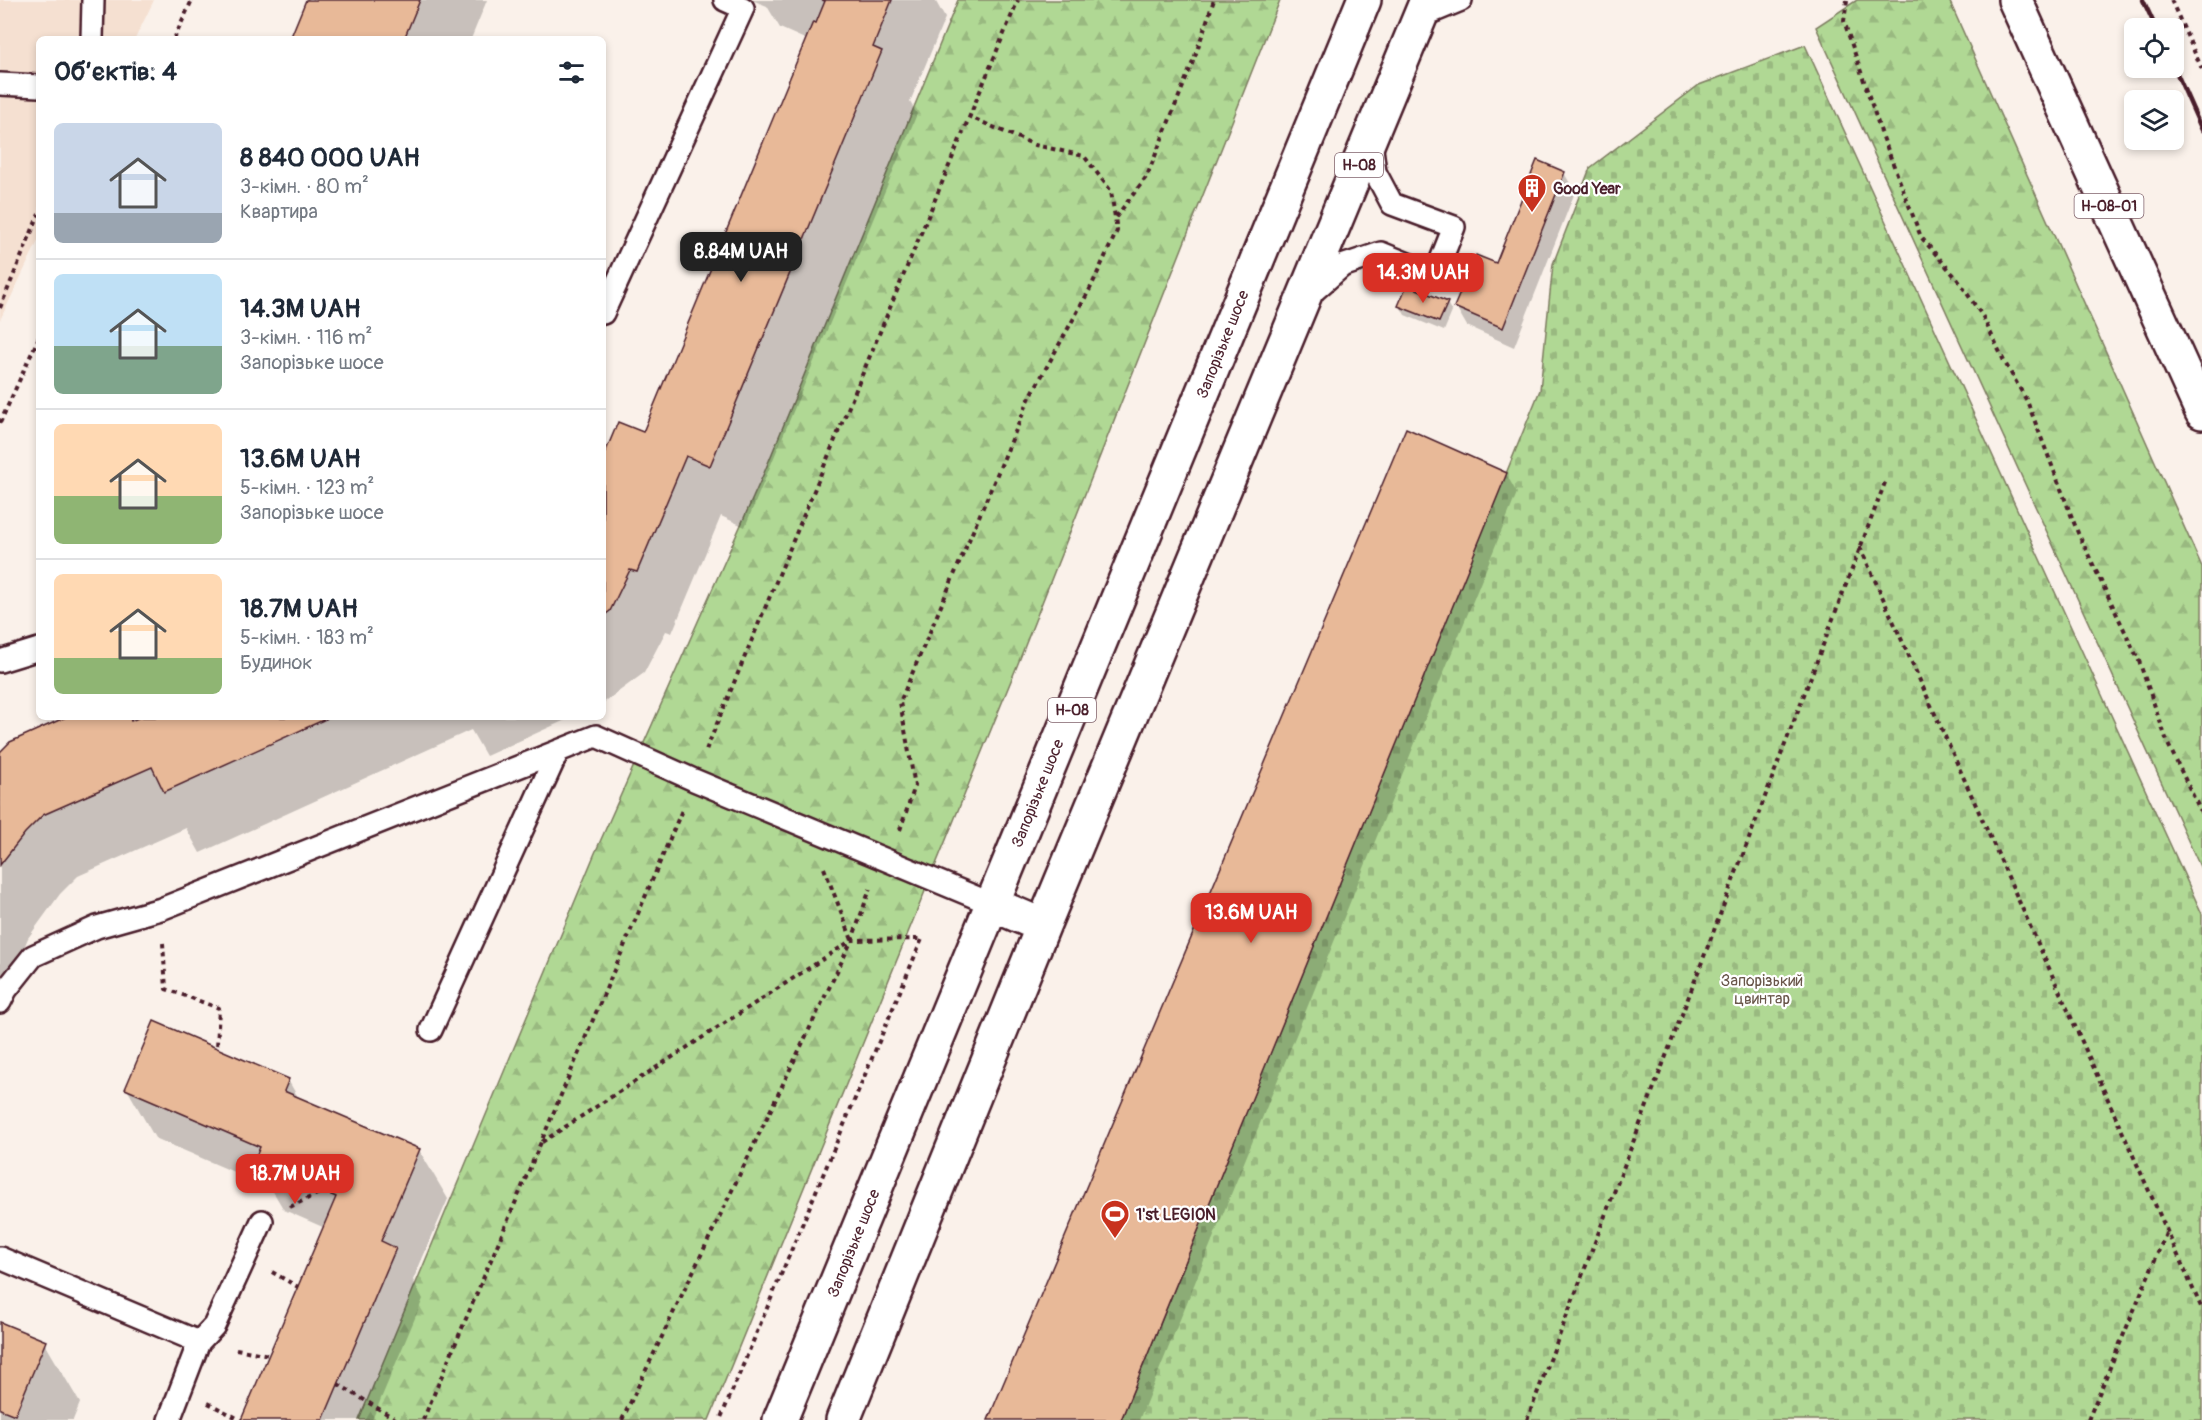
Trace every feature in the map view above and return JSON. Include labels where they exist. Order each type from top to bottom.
[{"type":"main road","name":"Запорізьке шосе","points":[[780,1420],[1364,0]]},
{"type":"main road","name":"Н-08-01","points":[[2015,0],[2202,412]]},
{"type":"main road","name":"Н-08","points":[[843,1420],[1043,926],[1423,9]]},
{"type":"main road","points":[[992,904],[1043,926]]},
{"type":"lane","points":[[92,36],[93,0]]},
{"type":"lane","points":[[606,306],[743,8],[725,0]]},
{"type":"lane","points":[[1423,9],[1461,0]]},
{"type":"lane","points":[[0,84],[36,86]]},
{"type":"lane","points":[[1304,299],[1342,266],[1381,253],[1435,275],[1447,246],[1454,227],[1392,204],[1375,172],[1371,136]]},
{"type":"lane","points":[[0,661],[36,650]]},
{"type":"lane","points":[[0,1002],[6,990],[33,956],[97,927],[161,909],[596,736],[694,780],[992,904]]},
{"type":"lane","points":[[431,1030],[558,751]]},
{"type":"lane","points":[[169,1420],[200,1342],[214,1326],[262,1221]]},
{"type":"lane","points":[[0,1258],[200,1342]]},
{"type":"path","points":[[175,36],[192,0]]},
{"type":"path","points":[[423,1420],[694,780],[1018,0]]},
{"type":"path","points":[[1115,218],[1147,176],[1194,58],[1214,0]]},
{"type":"path","points":[[1847,0],[1844,21],[1859,69],[1869,90],[1881,132],[1922,237],[1958,280],[1983,317],[2004,361],[2027,401],[2078,533],[2139,661],[2168,744],[2202,814]]},
{"type":"path","points":[[2171,0],[2202,69]]},
{"type":"path","points":[[622,1420],[852,940],[881,858],[894,847],[915,786],[900,702],[1030,397],[1090,289],[1117,231],[1111,191],[1084,156],[1035,145],[970,117]]},
{"type":"path","points":[[0,308],[36,221]]},
{"type":"path","points":[[0,423],[36,344]]},
{"type":"path","points":[[1527,1420],[1886,480]]},
{"type":"path","points":[[1860,547],[2202,1309]]},
{"type":"path","points":[[821,862],[852,940]]},
{"type":"path","points":[[161,909],[166,989],[219,1008],[217,1048]]},
{"type":"path","points":[[542,1142],[852,940],[922,939],[720,1420]]},
{"type":"path","points":[[2088,1420],[2167,1231]]},
{"type":"path","points":[[338,1384],[397,1420]]},
{"type":"shaded area","points":[[0,0],[154,0],[136,36],[36,36],[36,245],[0,320]]},
{"type":"green space","points":[[958,0],[1280,0],[1019,661],[709,1420],[359,1420],[595,853],[764,473]]},
{"type":"green space","points":[[1857,0],[1949,0],[2202,567],[2202,871],[1816,27]]},
{"type":"green space","name":"Запорізький цвинтар","points":[[1805,45],[2202,914],[2202,1420],[1121,1420],[1540,390],[1553,264],[1590,168],[1699,85]]},
{"type":"building","points":[[306,0],[420,0],[405,36],[291,36]]},
{"type":"building","points":[[822,0],[892,0],[873,47],[882,51],[710,466],[686,456],[637,572],[630,570],[610,611],[606,614],[606,451],[618,422],[643,432],[813,22],[816,23],[825,1]]},
{"type":"building","name":"Good Year","points":[[1537,160],[1565,172],[1503,328],[1454,307],[1476,255],[1496,263]]},
{"type":"building","points":[[1407,285],[1448,302],[1439,322],[1398,306]]},
{"type":"building","points":[[1406,428],[1507,473],[1121,1420],[988,1420]]},
{"type":"building","points":[[59,720],[323,720],[164,792],[152,767],[43,815],[25,833],[0,865],[0,752],[10,742]]},
{"type":"building","points":[[154,1021],[289,1079],[284,1091],[420,1149],[381,1241],[396,1248],[323,1420],[241,1420],[336,1197],[254,1161],[260,1147],[125,1089]]},
{"type":"building","points":[[0,1322],[46,1341],[15,1415],[0,1409]]},
{"type":"railway","points":[[2143,0],[2151,18]]},
{"type":"railway","points":[[2179,78],[2202,130]]},
{"type":"place","name":"Good Year","points":[[1532,214]]},
{"type":"place","name":"1'st LEGION","points":[[1115,1240]]}]
